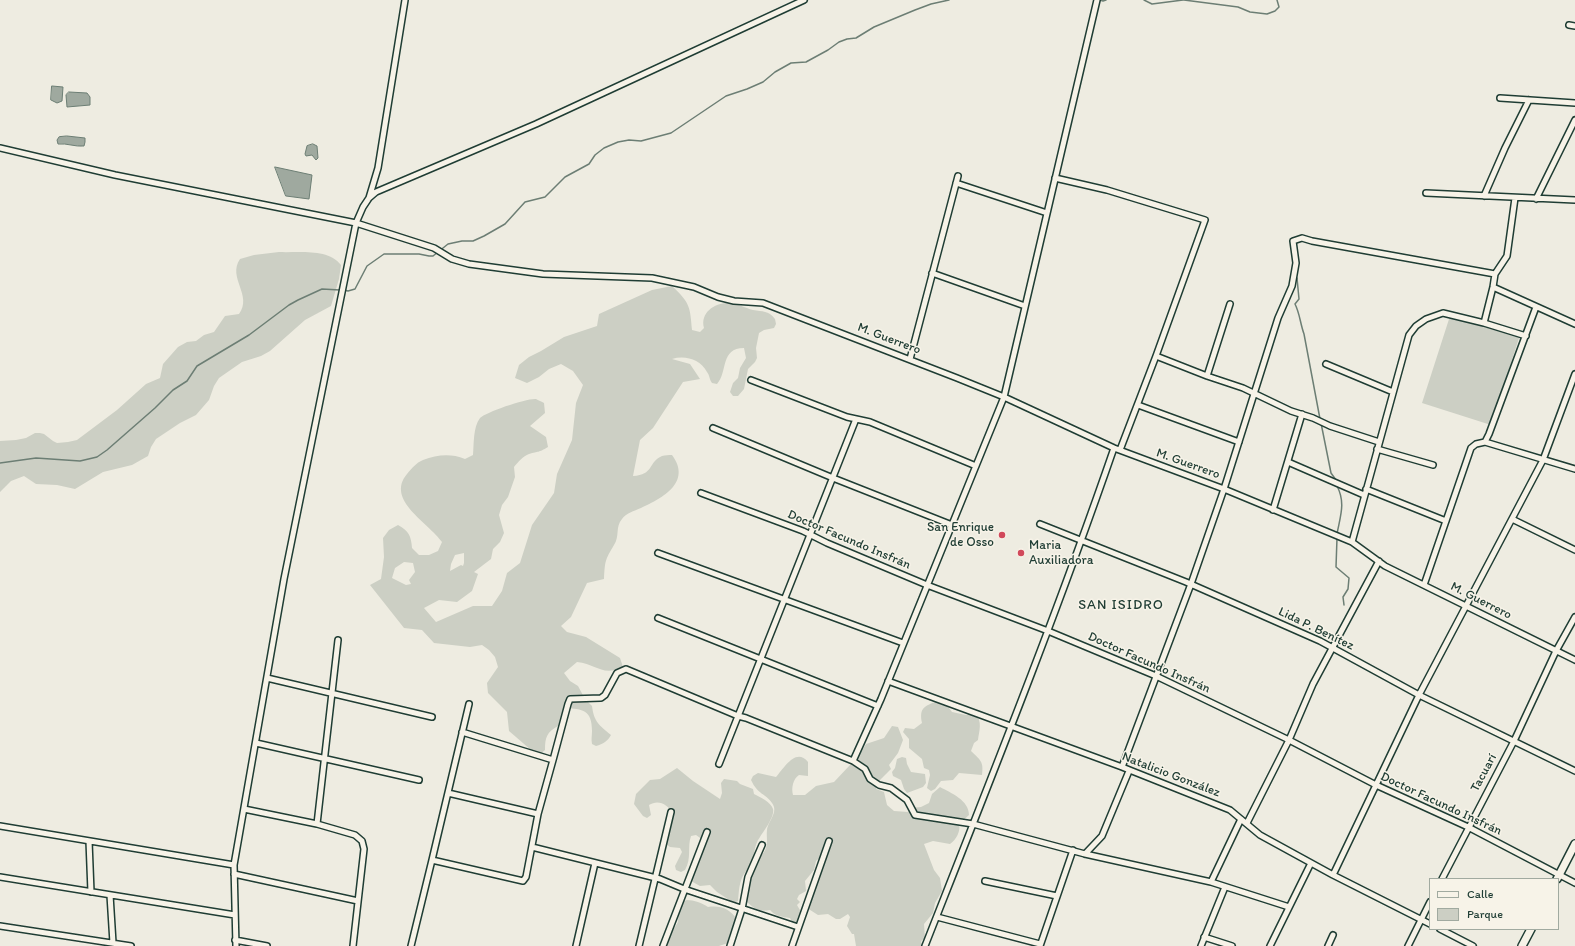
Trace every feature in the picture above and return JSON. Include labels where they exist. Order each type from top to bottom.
[{"type":"main road","points":[[1558,877],[1575,844]]},
{"type":"main road","points":[[1522,946],[1530,930]]},
{"type":"street","points":[[369,198],[378,168],[405,0]]},
{"type":"street","points":[[236,946],[234,865],[284,579],[356,223],[363,207],[369,198],[376,192],[536,124],[804,0]]},
{"type":"street","points":[[853,762],[878,706],[1004,397],[1096,2]]},
{"type":"street","points":[[1569,25],[1575,26]]},
{"type":"street","points":[[1500,98],[1575,103]]},
{"type":"street","points":[[1484,196],[1505,148],[1529,100]]},
{"type":"street","points":[[1536,198],[1575,120]]},
{"type":"street","points":[[0,148],[115,174],[356,223]]},
{"type":"street","points":[[910,359],[958,176]]},
{"type":"street","points":[[925,946],[1048,631],[1117,449],[1138,405],[1204,220],[1107,190],[1055,178]]},
{"type":"street","points":[[956,182],[1047,213]]},
{"type":"street","points":[[1426,193],[1575,200]]},
{"type":"street","points":[[1484,323],[1496,274],[1507,256],[1515,198]]},
{"type":"street","name":"M. Guerrero","points":[[356,223],[434,248],[443,255],[469,264],[543,274],[652,278],[694,287],[734,301],[763,303],[910,359],[1004,397],[1117,449],[1224,489],[1352,542],[1379,561],[1424,585],[1575,660]]},
{"type":"street","points":[[1122,768],[1191,584],[1224,489],[1278,318],[1292,286],[1296,263],[1294,241],[1302,238],[1496,274]]},
{"type":"street","points":[[932,273],[1025,306]]},
{"type":"street","points":[[1493,288],[1575,324]]},
{"type":"street","points":[[1206,376],[1230,304]]},
{"type":"street","points":[[1484,442],[1489,434],[1536,307]]},
{"type":"street","points":[[1352,542],[1409,335],[1416,326],[1426,319],[1443,313],[1484,323],[1526,336]]},
{"type":"street","points":[[1156,356],[1254,393],[1291,411],[1379,442]]},
{"type":"street","points":[[1326,364],[1393,392]]},
{"type":"street","points":[[1333,875],[1419,695],[1543,460],[1575,374]]},
{"type":"street","points":[[751,380],[847,417],[870,422],[976,466]]},
{"type":"street","points":[[1138,405],[1239,442]]},
{"type":"street","points":[[1273,510],[1302,414]]},
{"type":"street","points":[[719,764],[856,419]]},
{"type":"street","points":[[713,428],[833,478],[952,524]]},
{"type":"street","points":[[1424,585],[1471,448],[1476,444],[1484,442],[1575,469]]},
{"type":"street","points":[[1377,448],[1433,465]]},
{"type":"street","points":[[1288,462],[1364,496]]},
{"type":"street","points":[[1366,489],[1446,521]]},
{"type":"street","name":"Doctor Facundo Insfrán","points":[[700,493],[810,535],[927,585],[1048,631],[1156,676],[1288,740],[1376,785],[1468,827],[1558,877],[1575,883]]},
{"type":"street","points":[[1512,519],[1575,550]]},
{"type":"street","name":"Lida P. Benítez","points":[[1040,524],[1191,584],[1320,641],[1419,695],[1575,771]]},
{"type":"street","points":[[658,552],[904,643]]},
{"type":"street","points":[[1247,823],[1288,740],[1313,684],[1334,648],[1379,561]]},
{"type":"street","name":"Tacuarí","points":[[1442,878],[1514,741],[1556,651],[1575,617]]},
{"type":"street","points":[[658,618],[878,706]]},
{"type":"street","points":[[317,824],[338,640]]},
{"type":"street","points":[[432,860],[522,881],[526,877],[538,814],[570,699],[602,698],[617,673],[626,669],[853,762],[865,769],[870,780],[890,788],[907,800],[915,815],[973,824],[1085,854],[1210,882],[1289,906]]},
{"type":"street","points":[[267,678],[432,716]]},
{"type":"street","name":"Natalicio González","points":[[888,681],[1011,726],[1230,810],[1260,835],[1333,875],[1429,924]]},
{"type":"street","points":[[410,946],[469,704]]},
{"type":"street","points":[[462,732],[553,760]]},
{"type":"street","points":[[256,743],[420,780]]},
{"type":"street","points":[[1085,854],[1102,836],[1129,771]]},
{"type":"street","points":[[448,793],[538,814]]},
{"type":"street","points":[[244,809],[317,824],[355,835],[362,841],[364,849],[353,946]]},
{"type":"street","points":[[639,946],[671,812]]},
{"type":"street","points":[[1210,882],[1241,818]]},
{"type":"street","points":[[0,826],[234,865]]},
{"type":"street","points":[[663,946],[707,832]]},
{"type":"street","points":[[89,841],[90,892]]},
{"type":"street","points":[[792,946],[829,842]]},
{"type":"street","points":[[730,946],[742,908],[748,878],[762,845]]},
{"type":"street","points":[[532,848],[656,878],[684,889],[798,927]]},
{"type":"street","points":[[937,917],[1040,945],[1073,850]]},
{"type":"street","points":[[576,946],[594,863]]},
{"type":"street","points":[[1270,946],[1311,863]]},
{"type":"street","points":[[234,874],[358,901]]},
{"type":"street","points":[[0,877],[235,915]]},
{"type":"street","points":[[985,881],[1057,896]]},
{"type":"street","points":[[1201,946],[1225,887]]},
{"type":"street","points":[[110,895],[113,943]]},
{"type":"street","points":[[1408,946],[1429,904]]},
{"type":"street","points":[[0,926],[130,946]]},
{"type":"street","points":[[1442,930],[1473,946]]},
{"type":"street","points":[[1328,946],[1333,934]]},
{"type":"street","points":[[1204,937],[1232,946]]},
{"type":"street","points":[[235,940],[267,946]]},
{"type":"green space","points":[[279,252],[312,252],[328,256],[341,265],[339,279],[331,306],[305,320],[270,351],[261,356],[242,362],[219,378],[214,386],[209,400],[196,415],[180,423],[156,439],[148,456],[132,465],[103,472],[75,489],[57,485],[36,484],[24,476],[11,481],[0,492],[0,441],[26,438],[35,433],[44,434],[57,443],[77,440],[117,410],[146,384],[160,378],[163,364],[178,347],[187,342],[196,341],[204,335],[214,332],[225,316],[239,314],[243,307],[242,293],[236,273],[240,259],[254,255]]},
{"type":"green space","points":[[672,286],[678,292],[686,301],[690,310],[692,330],[700,332],[704,328],[703,323],[706,313],[713,307],[723,303],[731,303],[753,310],[763,311],[775,319],[776,324],[774,328],[764,330],[759,333],[756,348],[757,358],[748,369],[744,389],[738,396],[733,396],[730,392],[733,383],[738,378],[740,368],[746,358],[744,348],[736,349],[728,356],[717,384],[712,383],[708,373],[696,361],[687,358],[672,359],[690,364],[700,379],[683,382],[653,428],[640,440],[633,476],[640,475],[648,471],[662,456],[672,455],[679,473],[677,481],[666,494],[628,514],[622,519],[619,525],[616,542],[606,561],[604,579],[587,583],[571,617],[561,626],[567,632],[586,637],[620,658],[623,667],[616,670],[604,670],[577,662],[564,673],[570,681],[578,686],[585,699],[592,706],[594,716],[598,723],[611,735],[607,741],[601,744],[596,746],[592,744],[592,724],[588,715],[581,710],[565,708],[558,726],[551,730],[547,735],[545,750],[538,756],[509,731],[507,712],[488,693],[487,683],[498,667],[495,657],[489,650],[482,645],[470,647],[434,643],[422,630],[404,628],[370,585],[381,579],[384,557],[383,538],[389,530],[398,525],[405,529],[410,537],[412,548],[419,555],[429,555],[438,551],[442,542],[411,511],[405,502],[401,493],[402,484],[407,474],[416,464],[433,457],[449,455],[465,459],[473,455],[475,431],[480,418],[490,412],[507,406],[536,399],[544,403],[545,413],[530,426],[546,437],[548,447],[527,455],[514,467],[515,477],[508,497],[502,505],[499,515],[504,533],[500,542],[493,549],[491,559],[474,572],[478,574],[472,591],[457,602],[439,600],[424,608],[436,622],[473,606],[492,606],[502,591],[507,573],[520,563],[532,525],[554,493],[557,474],[572,440],[576,403],[583,385],[573,371],[561,364],[549,369],[539,377],[527,383],[515,378],[519,365],[529,357],[564,337],[597,326],[599,314],[652,290]],"holes":[[[464,553],[463,566],[461,565],[450,571],[455,555]],[[404,562],[413,563],[415,572],[409,580],[411,584],[406,585],[392,578],[395,568]]]},
{"type":"green space","points":[[1450,316],[1519,338],[1491,425],[1422,403]]},
{"type":"green space","points":[[938,701],[946,704],[952,712],[966,715],[975,714],[979,720],[980,726],[978,740],[974,743],[971,751],[981,761],[982,775],[959,773],[953,780],[941,781],[935,789],[931,791],[927,788],[930,775],[929,770],[924,768],[922,759],[909,748],[909,739],[903,732],[905,728],[914,729],[922,723],[921,714],[924,708],[929,704]]},
{"type":"green space","points":[[892,726],[898,727],[903,740],[898,753],[889,765],[891,769],[876,784],[876,789],[884,792],[887,805],[894,811],[908,812],[911,808],[921,807],[929,803],[932,794],[940,787],[963,801],[969,815],[959,824],[958,835],[950,844],[933,841],[924,844],[934,870],[940,878],[942,891],[935,903],[933,913],[924,924],[925,938],[921,941],[922,946],[856,946],[854,934],[852,934],[847,926],[850,917],[848,914],[840,919],[836,919],[828,914],[818,915],[807,908],[806,903],[814,876],[824,859],[823,855],[816,861],[814,870],[805,881],[806,891],[799,895],[797,899],[800,902],[797,905],[804,917],[803,926],[794,926],[790,918],[776,915],[770,910],[766,911],[757,909],[747,902],[744,889],[749,884],[749,873],[755,869],[758,858],[766,849],[767,830],[774,813],[774,806],[772,803],[759,791],[751,780],[753,776],[758,773],[776,777],[790,760],[799,757],[804,758],[808,762],[808,776],[799,775],[794,781],[792,789],[793,795],[805,795],[816,786],[834,782],[850,765],[858,761],[866,744],[884,738]]},
{"type":"green space","points":[[902,757],[906,758],[911,772],[925,774],[926,783],[923,787],[907,793],[901,780],[893,776],[892,772],[895,768],[897,759]]},
{"type":"green space","points":[[677,768],[720,799],[722,793],[721,783],[724,779],[737,781],[740,784],[753,789],[754,794],[772,806],[773,812],[771,819],[756,844],[752,863],[741,880],[738,901],[734,903],[717,892],[710,885],[700,886],[691,881],[692,872],[700,858],[703,840],[696,835],[691,836],[687,866],[685,870],[681,872],[676,870],[675,866],[682,852],[680,848],[670,847],[666,844],[665,830],[673,814],[671,810],[666,805],[656,802],[652,803],[649,805],[651,815],[647,818],[643,816],[634,804],[636,794],[650,780],[660,779]]},
{"type":"green space","points":[[687,900],[698,902],[708,907],[721,907],[735,916],[737,920],[730,933],[728,943],[719,946],[667,946],[666,942],[678,922],[679,903]]},
{"type":"shaded area","points":[[52,86],[63,87],[62,101],[57,103],[51,100]]},
{"type":"shaded area","points":[[69,92],[87,93],[90,97],[90,105],[67,107],[66,95]]},
{"type":"shaded area","points":[[67,136],[85,138],[84,146],[58,144],[57,140],[59,137]]},
{"type":"shaded area","points":[[313,144],[317,146],[318,158],[316,160],[312,155],[306,156],[305,154],[307,146]]},
{"type":"shaded area","points":[[275,167],[312,175],[309,199],[286,196]]},
{"type":"waterway","points":[[344,290],[348,291],[355,289],[367,266],[384,254],[419,254],[433,256],[448,244],[462,241],[473,241],[484,236],[505,224],[525,202],[545,197],[565,177],[589,164],[595,155],[604,148],[618,142],[629,140],[641,141],[671,133],[726,96],[763,82],[775,72],[791,63],[806,62],[839,42],[856,38],[874,27],[915,10],[931,4],[949,0]]},
{"type":"waterway","points":[[1100,0],[1106,0]]},
{"type":"waterway","points":[[1144,0],[1152,4],[1183,0]]},
{"type":"waterway","points":[[1184,0],[1238,7],[1250,12],[1267,14],[1275,11],[1279,7],[1277,0]]},
{"type":"waterway","points":[[1297,278],[1299,299],[1295,304],[1304,334],[1320,419]]},
{"type":"waterway","points":[[0,463],[36,458],[80,461],[97,457],[155,408],[173,390],[187,381],[197,366],[249,335],[298,300],[322,289],[340,290]]},
{"type":"waterway","points":[[1321,423],[1331,473],[1336,480]]},
{"type":"waterway","points":[[1337,486],[1340,492],[1342,504],[1337,534]]},
{"type":"waterway","points":[[1337,538],[1336,567],[1349,578],[1348,589],[1343,597],[1344,605]]},
{"type":"place","name":"San Enrique de Osso","points":[[1002,535]]},
{"type":"place","name":"Maria Auxiliadora","points":[[1021,553]]},
{"type":"district","name":"SAN ISIDRO","points":[[1121,605]]}]
